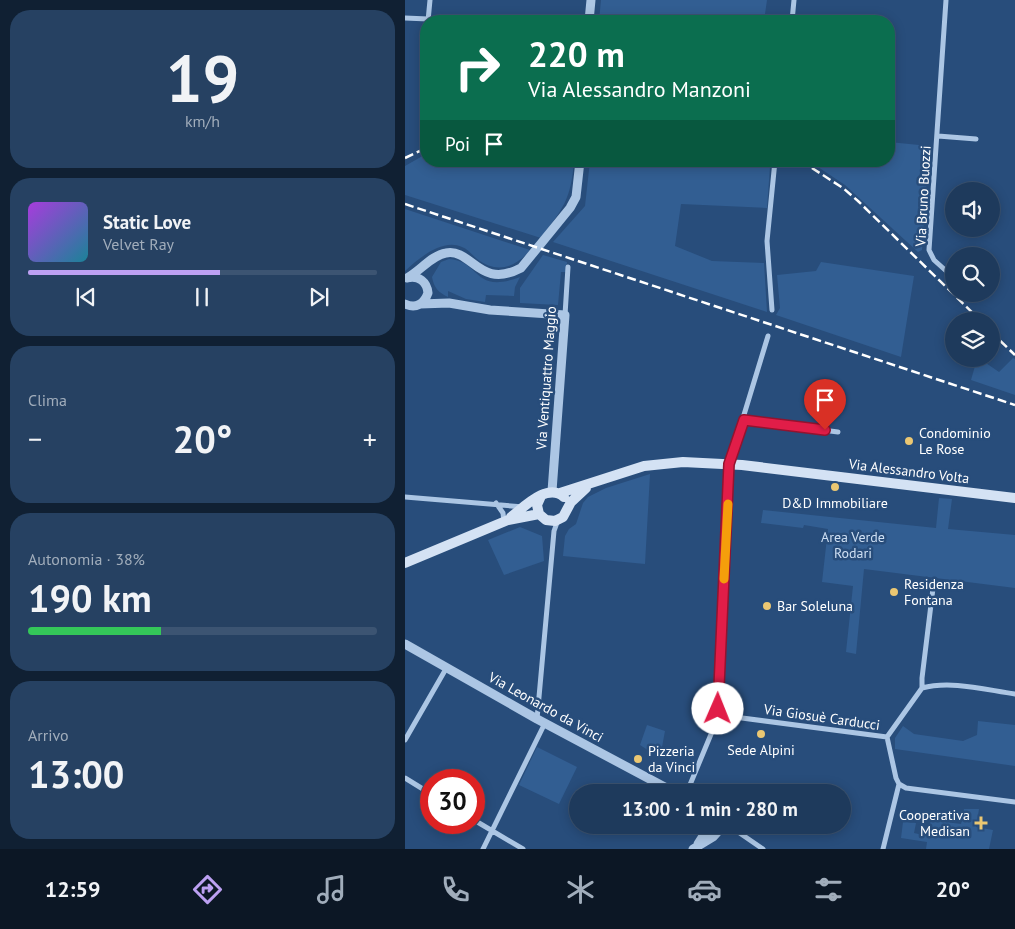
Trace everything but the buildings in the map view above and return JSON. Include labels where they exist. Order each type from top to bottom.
[{"type":"main road","name":"Via Alessandro Volta","points":[[506,521],[541,496],[593,484],[623,472],[663,462],[729,464],[1015,498]]},
{"type":"main road","name":"Via Alessandro Volta","points":[[405,563],[506,521],[539,514],[548,521],[559,520],[577,495],[593,484]]},
{"type":"main road","points":[[556,492],[566,499],[567,507]]},
{"type":"main road","points":[[539,514],[537,505],[541,496]]},
{"type":"street","points":[[428,15],[430,0]]},
{"type":"street","points":[[590,15],[591,0]]},
{"type":"street","points":[[793,15],[794,0]]},
{"type":"street","name":"Via Bruno Buozzi","points":[[945,270],[934,260],[929,250],[946,0]]},
{"type":"street","points":[[405,18],[420,19]]},
{"type":"street","name":"Via Bruno Buozzi","points":[[938,136],[976,139]]},
{"type":"street","points":[[406,278],[441,254],[451,252],[461,256],[479,270],[493,274],[509,273],[521,268],[571,208],[576,196],[578,167]]},
{"type":"street","points":[[772,310],[767,241],[774,167]]},
{"type":"street","points":[[421,304],[426,298],[427,265]]},
{"type":"street","name":"Via Ventiquattro Maggio","points":[[556,492],[568,267]]},
{"type":"street","points":[[406,278],[419,278],[427,288],[449,303]]},
{"type":"street","points":[[405,304],[414,306],[449,303],[490,310],[565,315]]},
{"type":"street","points":[[690,784],[719,715],[717,699],[729,464],[769,336]]},
{"type":"street","points":[[744,420],[838,432]]},
{"type":"street","points":[[405,497],[496,503],[525,507]]},
{"type":"street","points":[[496,503],[506,521]]},
{"type":"street","points":[[483,849],[541,721],[554,531],[559,520]]},
{"type":"street","points":[[934,580],[921,678],[922,688],[931,685],[947,686],[1015,694]]},
{"type":"street","name":"Via Leonardo da Vinci","points":[[405,644],[447,666],[541,721],[659,784]]},
{"type":"street","points":[[405,740],[407,730],[447,666]]},
{"type":"street","name":"Via Giosuè Carducci","points":[[719,715],[887,738],[922,688]]},
{"type":"street","points":[[883,849],[899,784],[893,770],[887,738]]},
{"type":"street","points":[[405,778],[420,787]]},
{"type":"street","points":[[899,784],[906,788],[1015,802]]},
{"type":"street","points":[[485,827],[523,849]]},
{"type":"street","points":[[695,847],[704,834]]},
{"type":"street","points":[[695,847],[716,834]]},
{"type":"street","points":[[740,834],[763,849]]},
{"type":"green space","points":[[601,0],[767,0],[765,15],[600,15]]},
{"type":"green space","points":[[895,143],[929,146],[922,250],[918,252],[845,185],[818,167],[895,167]]},
{"type":"green space","points":[[420,157],[420,167],[574,167],[571,185],[565,203],[541,238],[405,195],[405,166]]},
{"type":"green space","points":[[589,167],[770,167],[767,208],[681,204],[675,246],[712,261],[764,263],[767,312],[553,242],[585,206]]},
{"type":"green space","points":[[405,209],[530,250],[512,265],[499,267],[484,264],[462,247],[446,245],[431,251],[405,271]]},
{"type":"green space","points":[[543,255],[567,262],[566,272],[561,272],[558,305],[520,303],[520,288]]},
{"type":"green space","points":[[449,259],[467,265],[485,280],[494,282],[520,277],[515,287],[514,296],[486,295],[485,302],[466,299],[448,291],[448,297],[435,287],[432,277],[441,262]]},
{"type":"green space","points":[[821,262],[914,276],[901,357],[776,315],[780,308],[777,275],[816,271]]},
{"type":"green space","points":[[1013,358],[1015,359],[1015,395],[971,380],[975,367],[992,367],[999,372]]},
{"type":"green space","points":[[650,474],[645,564],[563,556],[565,536],[569,529],[576,524],[583,503],[588,497],[606,488]]},
{"type":"green space","name":"Area Verde Rodari","points":[[939,498],[952,499],[948,529],[1015,535],[1015,588],[864,569],[856,654],[846,652],[853,586],[822,582],[828,529],[804,525],[803,528],[761,523],[763,510],[936,528]]},
{"type":"green space","points":[[520,527],[542,536],[544,561],[504,575],[488,540]]},
{"type":"green space","points":[[978,721],[1015,725],[1015,766],[895,749],[895,738],[903,726],[914,734],[963,741],[977,735]]},
{"type":"green space","points":[[647,725],[665,731],[660,758],[640,745]]},
{"type":"green space","points":[[537,747],[577,767],[559,804],[519,785]]},
{"type":"green space","points":[[964,809],[979,809],[976,827],[993,830],[989,849],[926,849],[927,842],[901,838],[903,822],[916,823],[914,833],[927,836],[931,820],[961,824]]},
{"type":"railway","points":[[405,158],[420,151]]},
{"type":"railway","points":[[810,167],[843,188],[858,201],[972,312]]},
{"type":"railway","points":[[405,204],[1015,405]]},
{"type":"railway","points":[[1000,341],[1015,355]]},
{"type":"slow traffic","points":[[724,579],[728,504]]},
{"type":"place","name":"Condominio Le Rose","points":[[909,441]]},
{"type":"place","name":"D&D Immobiliare","points":[[835,487]]},
{"type":"place","name":"Residenza Fontana","points":[[894,592]]},
{"type":"place","name":"Bar Soleluna","points":[[767,606]]},
{"type":"place","name":"Sede Alpini","points":[[761,734]]},
{"type":"place","name":"Pizzeria da Vinci","points":[[638,759]]},
{"type":"place","name":"Cooperativa Medisan","points":[[981,823]]},
{"type":"route","points":[[718,709],[729,464],[744,420],[825,430]]}]
